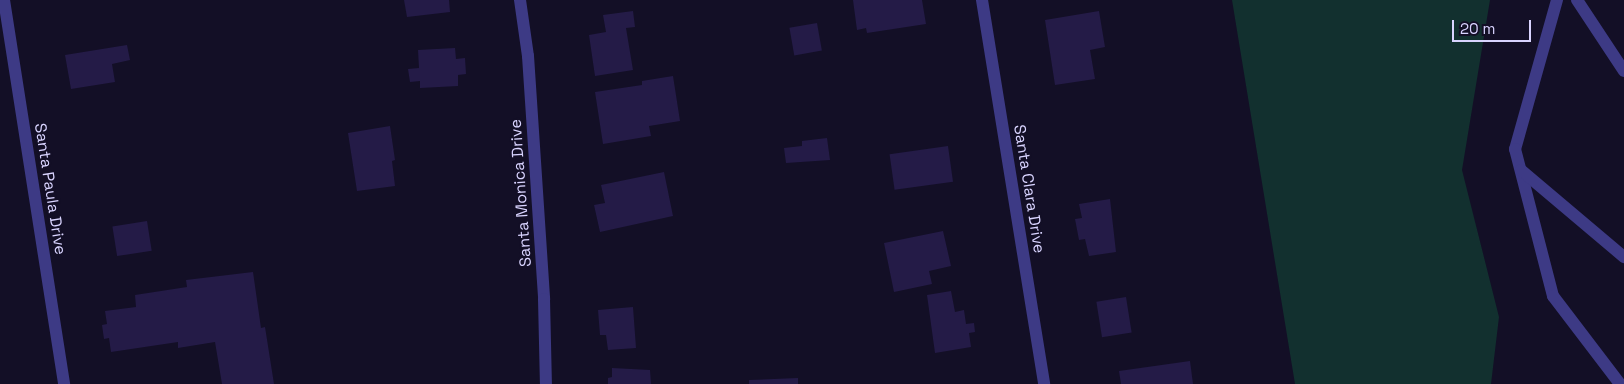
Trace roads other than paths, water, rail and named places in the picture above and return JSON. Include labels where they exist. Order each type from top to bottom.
[{"type":"street","name":"Santa Paula Drive","points":[[4,0],[64,384]]},
{"type":"street","name":"Santa Monica Drive","points":[[520,0],[528,56],[544,299],[546,384]]},
{"type":"street","name":"Santa Clara Drive","points":[[982,0],[1044,384]]},
{"type":"street","points":[[1556,0],[1515,149],[1553,296],[1620,384]]},
{"type":"street","points":[[1577,0],[1624,70]]},
{"type":"street","points":[[1521,170],[1624,257]]}]
